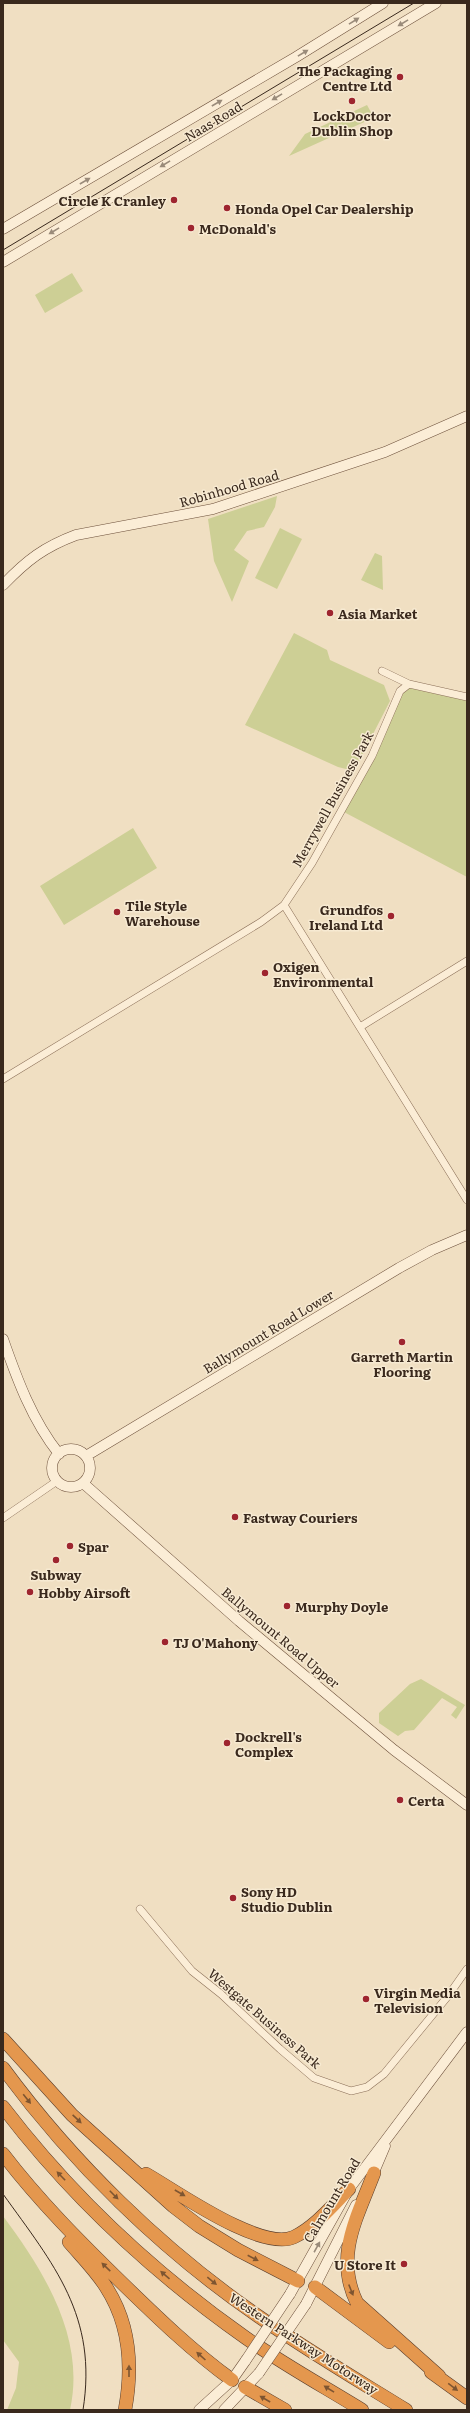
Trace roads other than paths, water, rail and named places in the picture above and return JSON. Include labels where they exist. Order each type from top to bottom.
[{"type":"highway","points":[[3,2039],[72,2115],[199,2226],[238,2250],[298,2281]]},
{"type":"highway","name":"Western Parkway Motorway","points":[[3,2068],[57,2136],[117,2198],[173,2250],[258,2316],[406,2410]]},
{"type":"highway","name":"Western Parkway Motorway","points":[[3,2108],[53,2168],[106,2222],[195,2300],[247,2339],[362,2410]]},
{"type":"highway","points":[[3,2154],[37,2196],[93,2255],[149,2309],[212,2366],[232,2380]]},
{"type":"highway","points":[[122,2160],[235,2226],[262,2238],[293,2237],[312,2225],[349,2189]]},
{"type":"highway","points":[[3,2162],[106,2285],[117,2305],[129,2355],[128,2391],[124,2410]]},
{"type":"highway","points":[[374,2173],[354,2224],[348,2246],[346,2273],[350,2289],[357,2303],[439,2376],[467,2398]]},
{"type":"highway","points":[[315,2287],[410,2358],[439,2376]]},
{"type":"highway","points":[[245,2387],[284,2410]]},
{"type":"street","name":"Naas Road","points":[[3,229],[296,57],[383,3]]},
{"type":"street","name":"Naas Road","points":[[3,262],[436,3]]},
{"type":"street","name":"Robinhood Road","points":[[3,585],[31,557],[65,539],[100,530],[163,520],[213,509],[385,452],[467,416]]},
{"type":"street","points":[[382,671],[409,684],[467,696]]},
{"type":"street","name":"Merrywell Business Park","points":[[284,905],[334,825],[372,756],[400,691],[409,684]]},
{"type":"street","points":[[3,1080],[261,922],[284,905],[467,1200]]},
{"type":"street","points":[[360,1027],[467,961]]},
{"type":"street","name":"Ballymount Road Lower","points":[[86,1456],[399,1268],[432,1250],[467,1235]]},
{"type":"street","points":[[3,1339],[27,1400],[42,1429],[59,1454]]},
{"type":"street","points":[[70,1449],[82,1452],[86,1456],[90,1471],[83,1483],[70,1487],[57,1481],[52,1470],[55,1458],[59,1454],[70,1449]]},
{"type":"street","points":[[3,1518],[57,1481]]},
{"type":"street","name":"Ballymount Road Upper","points":[[83,1483],[239,1621],[400,1754],[467,1805]]},
{"type":"street","name":"Westgate Business Park","points":[[140,1909],[192,1971],[226,1999],[280,2049],[314,2078],[351,2091],[367,2087],[384,2074],[448,1996],[467,1969]]},
{"type":"street","name":"Calmount Road","points":[[200,2410],[232,2380],[298,2281],[349,2189],[467,2032]]},
{"type":"street","name":"Calmount Road","points":[[224,2410],[259,2373],[306,2304],[374,2173],[390,2135]]},
{"type":"street","points":[[298,2281],[315,2287]]},
{"type":"street","points":[[232,2380],[245,2387]]},
{"type":"tram line","points":[[3,250],[414,3]]},
{"type":"tram line","points":[[3,2194],[55,2269],[68,2293],[78,2319],[84,2347],[86,2377],[83,2410]]},
{"type":"place","name":"The Packaging Centre Ltd","points":[[400,77]]},
{"type":"place","name":"LockDoctor Dublin Shop","points":[[352,101]]},
{"type":"place","name":"Circle K Cranley","points":[[174,200]]},
{"type":"place","name":"Honda Opel Car Dealership","points":[[227,208]]},
{"type":"place","name":"McDonald's","points":[[191,228]]},
{"type":"place","name":"Asia Market","points":[[330,613]]},
{"type":"place","name":"Tile Style Warehouse","points":[[117,912]]},
{"type":"place","name":"Grundfos Ireland Ltd","points":[[391,916]]},
{"type":"place","name":"Oxigen Environmental","points":[[265,973]]},
{"type":"place","name":"Garreth Martin Flooring","points":[[402,1342]]},
{"type":"place","name":"Fastway Couriers","points":[[235,1517]]},
{"type":"place","name":"Spar","points":[[70,1546]]},
{"type":"place","name":"Subway","points":[[56,1560]]},
{"type":"place","name":"Hobby Airsoft","points":[[30,1592]]},
{"type":"place","name":"Murphy Doyle","points":[[287,1606]]},
{"type":"place","name":"TJ O'Mahony","points":[[165,1642]]},
{"type":"place","name":"Dockrell's Complex","points":[[227,1743]]},
{"type":"place","name":"Certa","points":[[400,1800]]},
{"type":"place","name":"Sony HD Studio Dublin","points":[[233,1898]]},
{"type":"place","name":"Virgin Media Television","points":[[366,1999]]},
{"type":"place","name":"U Store It","points":[[404,2264]]}]
